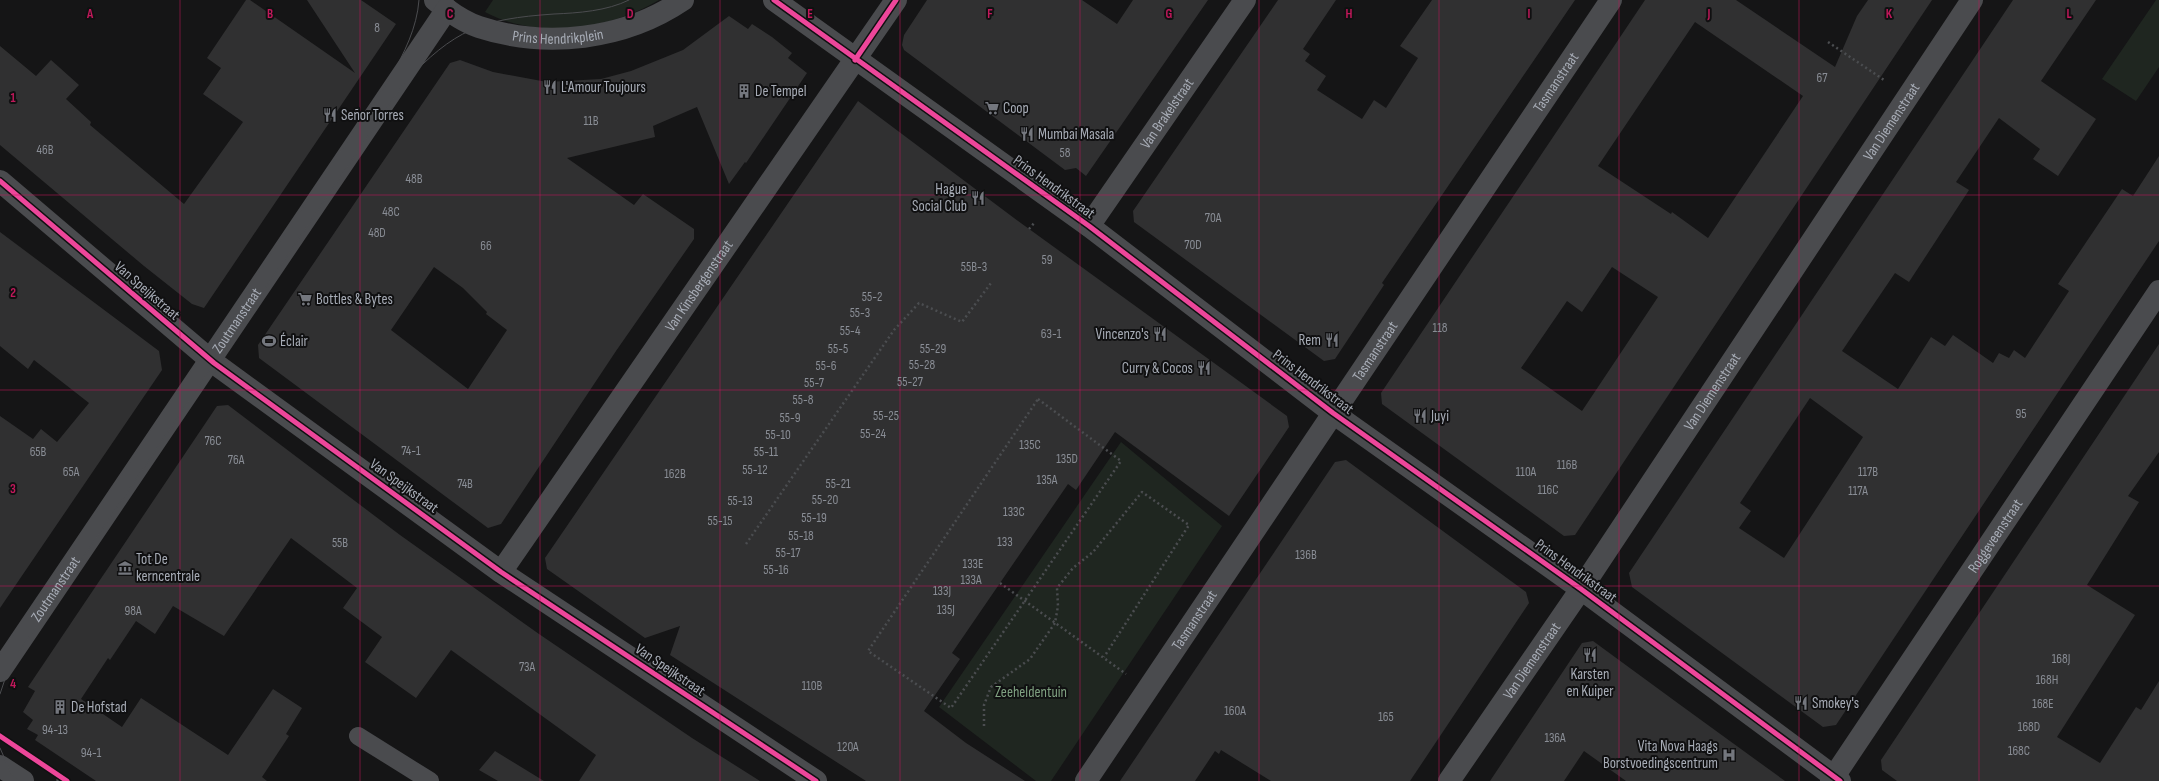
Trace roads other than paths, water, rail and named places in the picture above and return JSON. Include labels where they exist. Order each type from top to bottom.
[{"type":"street","name":"Prins Hendrikplein","points":[[441,5],[477,26],[539,39],[590,37],[630,27],[673,7],[683,0]]},
{"type":"street","name":"Prins Hendrikstraat","points":[[774,0],[855,60],[1089,226],[1333,413],[1581,589],[1835,780]]},
{"type":"street","name":"Van Kinsbergenstraat","points":[[501,572],[896,0]]},
{"type":"street","name":"Van Brakelstraat","points":[[1089,226],[1244,0]]},
{"type":"street","name":"Tasmanstraat","points":[[1086,781],[1611,0]]},
{"type":"street","name":"Van Diemenstraat","points":[[1449,781],[1581,589],[1972,0]]},
{"type":"street","name":"Zoutmanstraat","points":[[0,671],[209,359],[441,5]]},
{"type":"street","name":"Van Speijkstraat","points":[[0,181],[209,359],[501,572],[816,781]]},
{"type":"street","name":"Roggeveenstraat","points":[[1835,780],[2159,291]]},
{"type":"street","points":[[0,766],[23,781]]},
{"type":"lane","points":[[358,736],[430,781]]},
{"type":"tram line","points":[[0,654],[391,77],[413,30],[419,0]]},
{"type":"tram line","points":[[0,694],[5,679],[19,652],[404,83],[439,50],[471,30],[507,19],[592,11],[611,7],[629,0]]},
{"type":"tram line","points":[[0,748],[11,773],[18,781]]},
{"type":"place","name":"L'Amour Toujours","points":[[550,87]]},
{"type":"place","name":"De Tempel","points":[[744,91]]},
{"type":"place","name":"Coop","points":[[992,108]]},
{"type":"place","name":"Señor Torres","points":[[330,115]]},
{"type":"place","name":"Mumbai Masala","points":[[1027,134]]},
{"type":"place","name":"Hague Social Club","points":[[978,198]]},
{"type":"place","name":"Bottles & Bytes","points":[[305,299]]},
{"type":"place","name":"Vincenzo's","points":[[1160,334]]},
{"type":"place","name":"Rem","points":[[1332,340]]},
{"type":"place","name":"Éclair","points":[[269,341]]},
{"type":"place","name":"Curry & Cocos","points":[[1204,368]]},
{"type":"place","name":"Juyi","points":[[1420,416]]},
{"type":"place","name":"Tot De kerncentrale","points":[[125,568]]},
{"type":"place","name":"Karsten en Kuiper","points":[[1590,655]]},
{"type":"place","name":"Smokey's","points":[[1801,703]]},
{"type":"place","name":"De Hofstad","points":[[60,707]]},
{"type":"place","name":"Vita Nova Haags Borstvoedingscentrum","points":[[1729,755]]},
{"type":"park label","name":"Zeeheldentuin","points":[[1031,692]]}]
